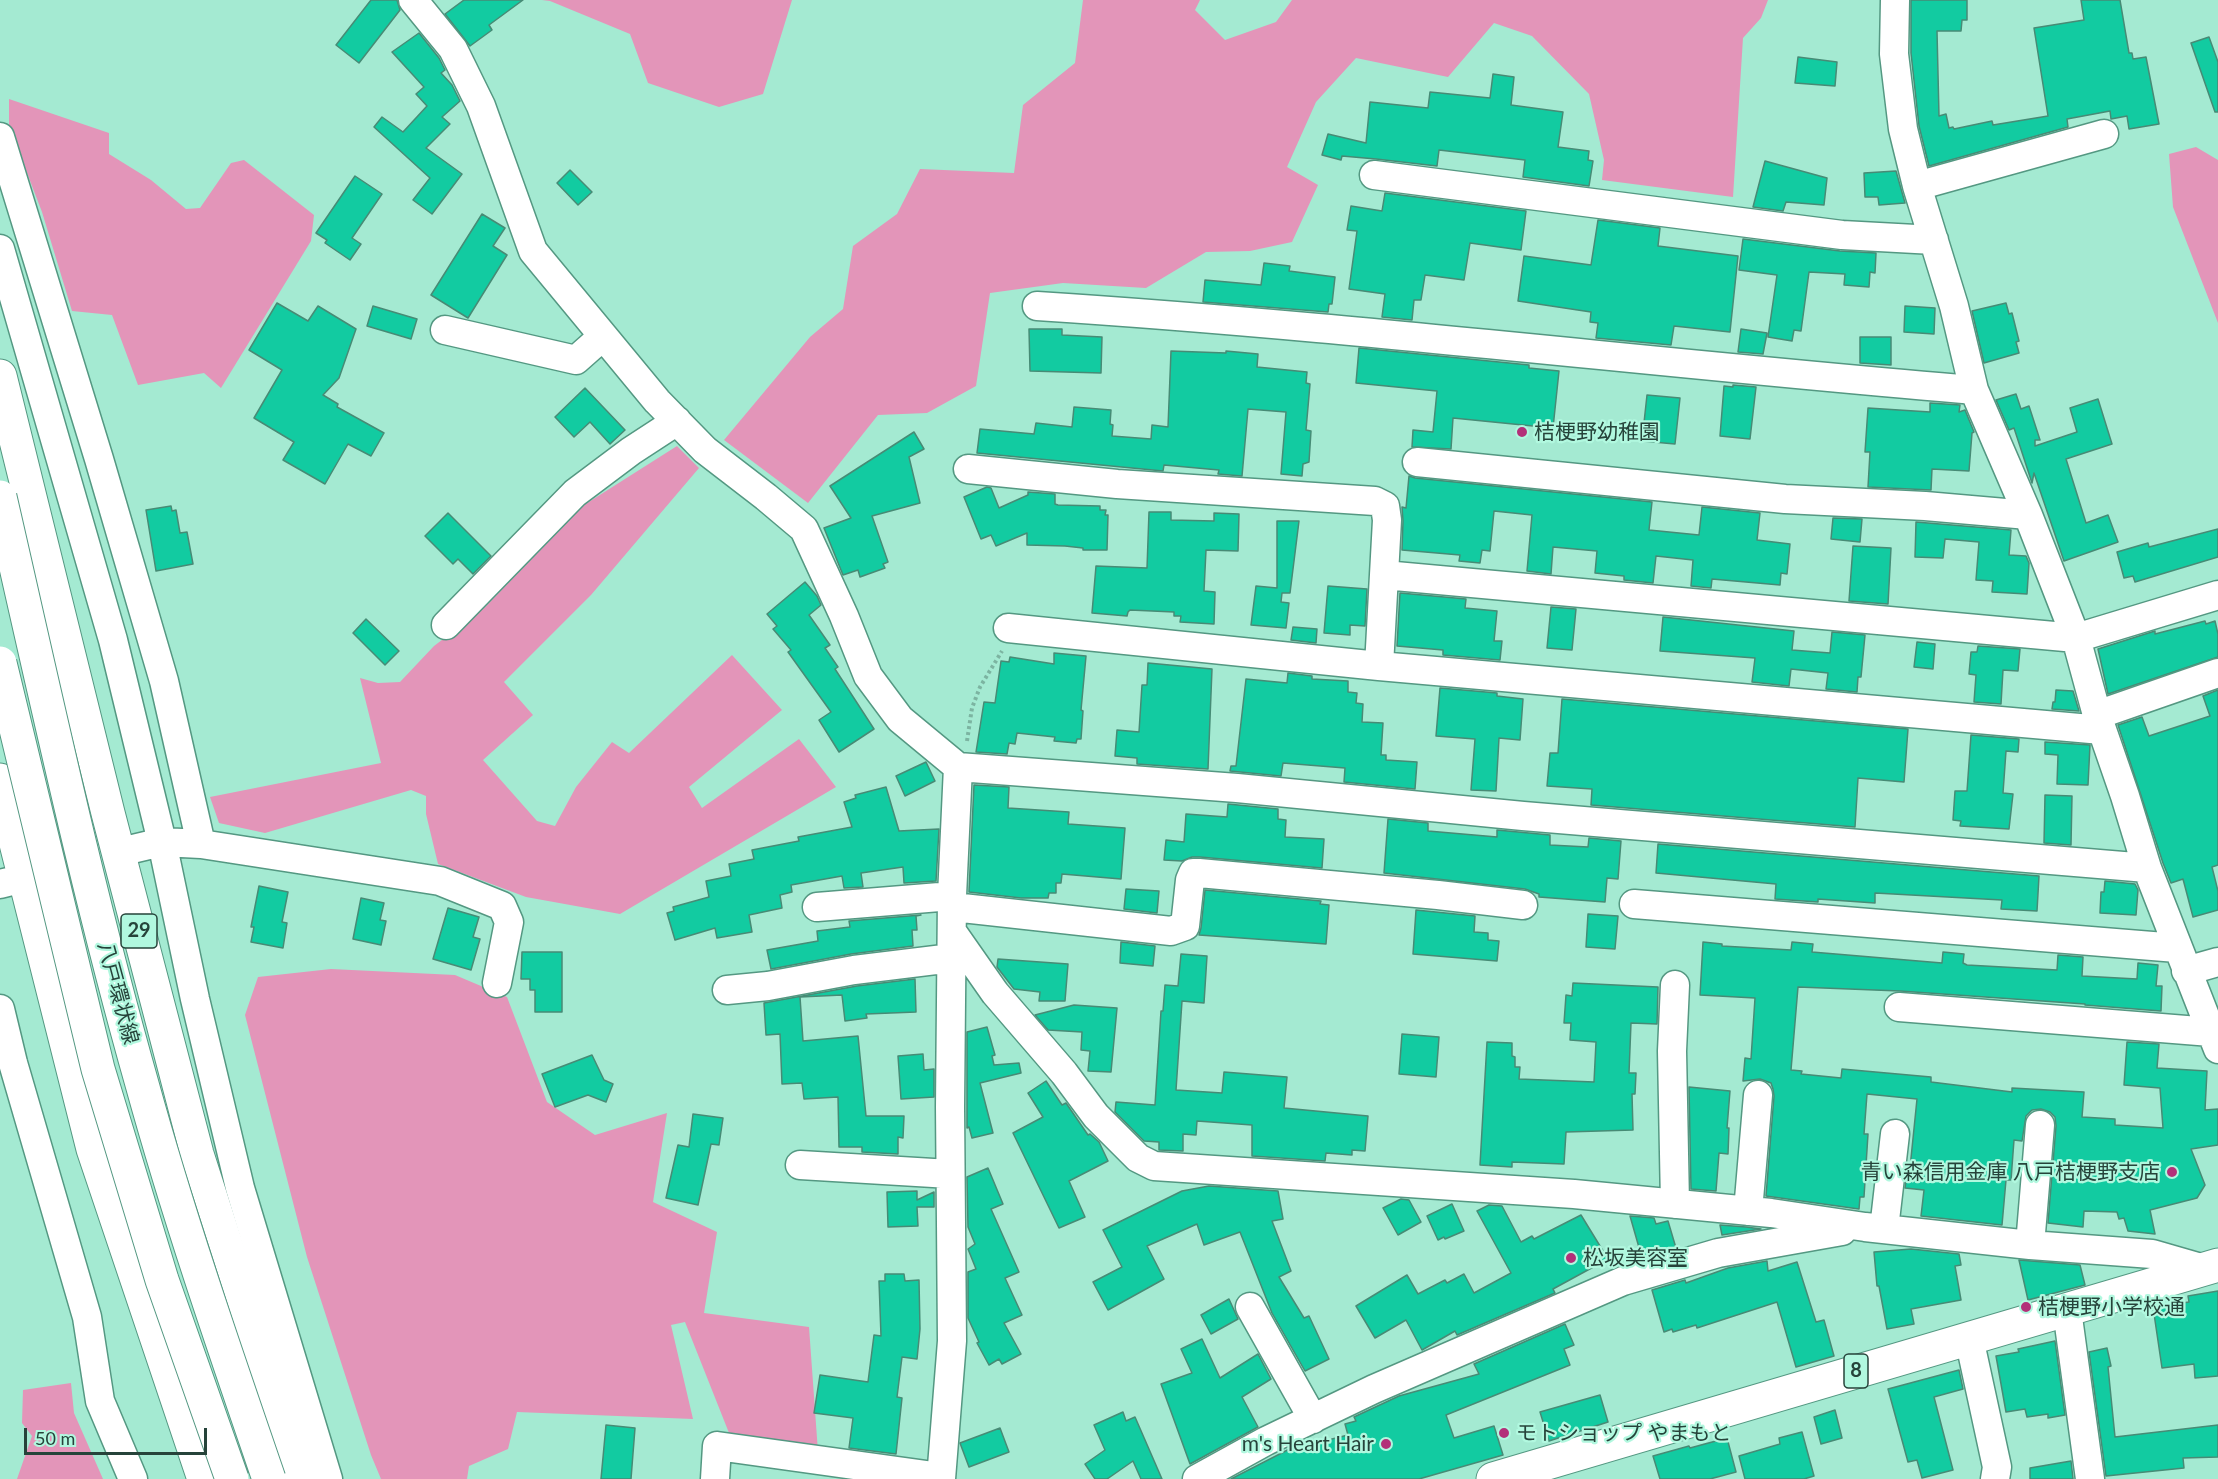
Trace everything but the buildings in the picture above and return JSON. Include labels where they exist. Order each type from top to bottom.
[{"type":"main road","name":"29","points":[[0,376],[111,824],[197,1154],[303,1479]]},
{"type":"main road","name":"八戸環状線","points":[[0,497],[80,850],[141,1083],[188,1240],[269,1479]]},
{"type":"main road","name":"八戸環状線","points":[[0,663],[98,1069],[162,1280],[232,1479]]},
{"type":"main road","points":[[0,780],[93,1149],[204,1479]]},
{"type":"main road","name":"8","points":[[1493,1479],[2211,1267]]},
{"type":"street","points":[[413,0],[453,49],[481,106],[533,251],[602,337],[676,421],[705,450],[804,529],[844,616],[868,676],[900,719],[958,767],[1237,788],[1535,817],[2147,868]]},
{"type":"street","points":[[1895,0],[1894,54],[1903,129],[1917,186],[1954,306],[1974,390],[2028,514],[2076,638],[2100,723],[2147,868],[2214,1041],[1899,1007]]},
{"type":"street","points":[[1917,186],[2104,134]]},
{"type":"street","points":[[0,137],[99,459],[164,681],[201,844]]},
{"type":"street","points":[[1374,175],[1842,235],[1934,240]]},
{"type":"street","points":[[0,249],[113,640],[162,842],[195,999],[240,1188],[328,1479]]},
{"type":"street","points":[[1037,306],[1303,326],[1770,373],[1974,390]]},
{"type":"street","points":[[445,330],[576,360],[602,337]]},
{"type":"street","points":[[446,624],[575,493],[676,421]]},
{"type":"street","points":[[65,468],[99,459]]},
{"type":"street","points":[[1417,462],[1785,500],[1925,506],[2028,514]]},
{"type":"street","points":[[968,469],[1117,484],[1374,501],[1385,506],[1387,520],[1379,666]]},
{"type":"street","points":[[1384,575],[2076,638],[2218,595]]},
{"type":"street","points":[[1008,628],[1379,666],[2100,723],[2218,673]]},
{"type":"street","points":[[715,1479],[717,1446],[941,1478],[952,1341],[950,1174],[952,924],[958,767]]},
{"type":"street","points":[[124,851],[162,842],[201,844],[440,881],[502,906],[509,922],[497,983]]},
{"type":"street","points":[[817,907],[952,924],[1172,931],[1185,926],[1190,880],[1193,873],[1523,905]]},
{"type":"street","points":[[1634,904],[2218,962]]},
{"type":"street","points":[[727,990],[768,986],[854,970],[952,924]]},
{"type":"street","points":[[952,924],[995,993],[1064,1073],[1096,1116],[1138,1158],[1154,1166],[1551,1193],[1676,1204],[2030,1245],[2152,1254],[2211,1267]]},
{"type":"street","points":[[1675,985],[1672,1051],[1676,1204]]},
{"type":"street","points":[[0,1009],[13,1063],[87,1317],[100,1401],[133,1479]]},
{"type":"street","points":[[1748,1211],[1758,1095]]},
{"type":"street","points":[[2030,1245],[2040,1125]]},
{"type":"street","points":[[1875,1228],[1895,1134]]},
{"type":"street","points":[[800,1166],[950,1174]]},
{"type":"street","points":[[1197,1479],[1266,1441],[1374,1389],[1623,1281],[1718,1253],[1875,1228]]},
{"type":"street","points":[[1250,1307],[1312,1419]]},
{"type":"street","points":[[2067,1310],[2090,1479]]},
{"type":"street","points":[[1969,1338],[1997,1467],[1995,1479]]},
{"type":"path","points":[[958,767],[966,746],[972,708],[980,687],[1002,650],[1008,628]]},
{"type":"shaded area","points":[[542,0],[792,0],[763,94],[719,107],[648,83],[630,34],[550,1]]},
{"type":"shaded area","points":[[1083,0],[1200,0],[1195,10],[1225,40],[1276,22],[1292,0],[1768,0],[1761,18],[1743,38],[1733,197],[1602,180],[1604,160],[1589,94],[1532,36],[1494,23],[1448,77],[1356,58],[1316,102],[1287,167],[1318,185],[1292,242],[1250,251],[1206,252],[1146,288],[1063,283],[990,293],[976,386],[927,413],[878,415],[808,503],[724,440],[810,337],[843,309],[853,246],[897,214],[920,169],[1014,173],[1023,105],[1075,63]]},
{"type":"shaded area","points":[[9,99],[109,133],[109,154],[151,180],[186,209],[200,208],[231,163],[244,160],[314,215],[311,241],[221,388],[204,373],[138,385],[112,315],[72,311],[42,212],[9,126]]},
{"type":"shaded area","points":[[2196,147],[2218,160],[2218,323],[2173,207],[2169,154]]},
{"type":"shaded area","points":[[677,446],[699,468],[591,595],[504,682],[533,715],[483,760],[537,821],[555,826],[576,787],[612,742],[629,753],[732,655],[782,710],[689,787],[702,808],[799,739],[836,787],[620,914],[526,897],[438,864],[426,814],[426,796],[411,790],[265,833],[219,823],[210,797],[381,763],[360,678],[378,683],[400,682],[434,646],[484,608],[584,505]]},
{"type":"shaded area","points":[[331,969],[455,975],[507,997],[547,1102],[595,1135],[667,1113],[653,1202],[717,1232],[704,1313],[809,1327],[818,1452],[731,1438],[685,1322],[671,1325],[693,1419],[517,1412],[508,1449],[469,1466],[467,1479],[381,1479],[371,1455],[307,1257],[245,1015],[258,977]]},
{"type":"shaded area","points":[[71,1383],[74,1413],[103,1479],[17,1479],[32,1436],[22,1423],[23,1390]]},
{"type":"place","name":"桔梗野幼稚園","points":[[1522,432]]},
{"type":"place","name":"青い森信用金庫 八戸桔梗野支店","points":[[2172,1172]]},
{"type":"place","name":"松坂美容室","points":[[1571,1258]]},
{"type":"place","name":"桔梗野小学校通","points":[[2026,1307]]},
{"type":"place","name":"モトショップ やまもと","points":[[1504,1433]]},
{"type":"place","name":"m's Heart Hair","points":[[1386,1444]]}]
